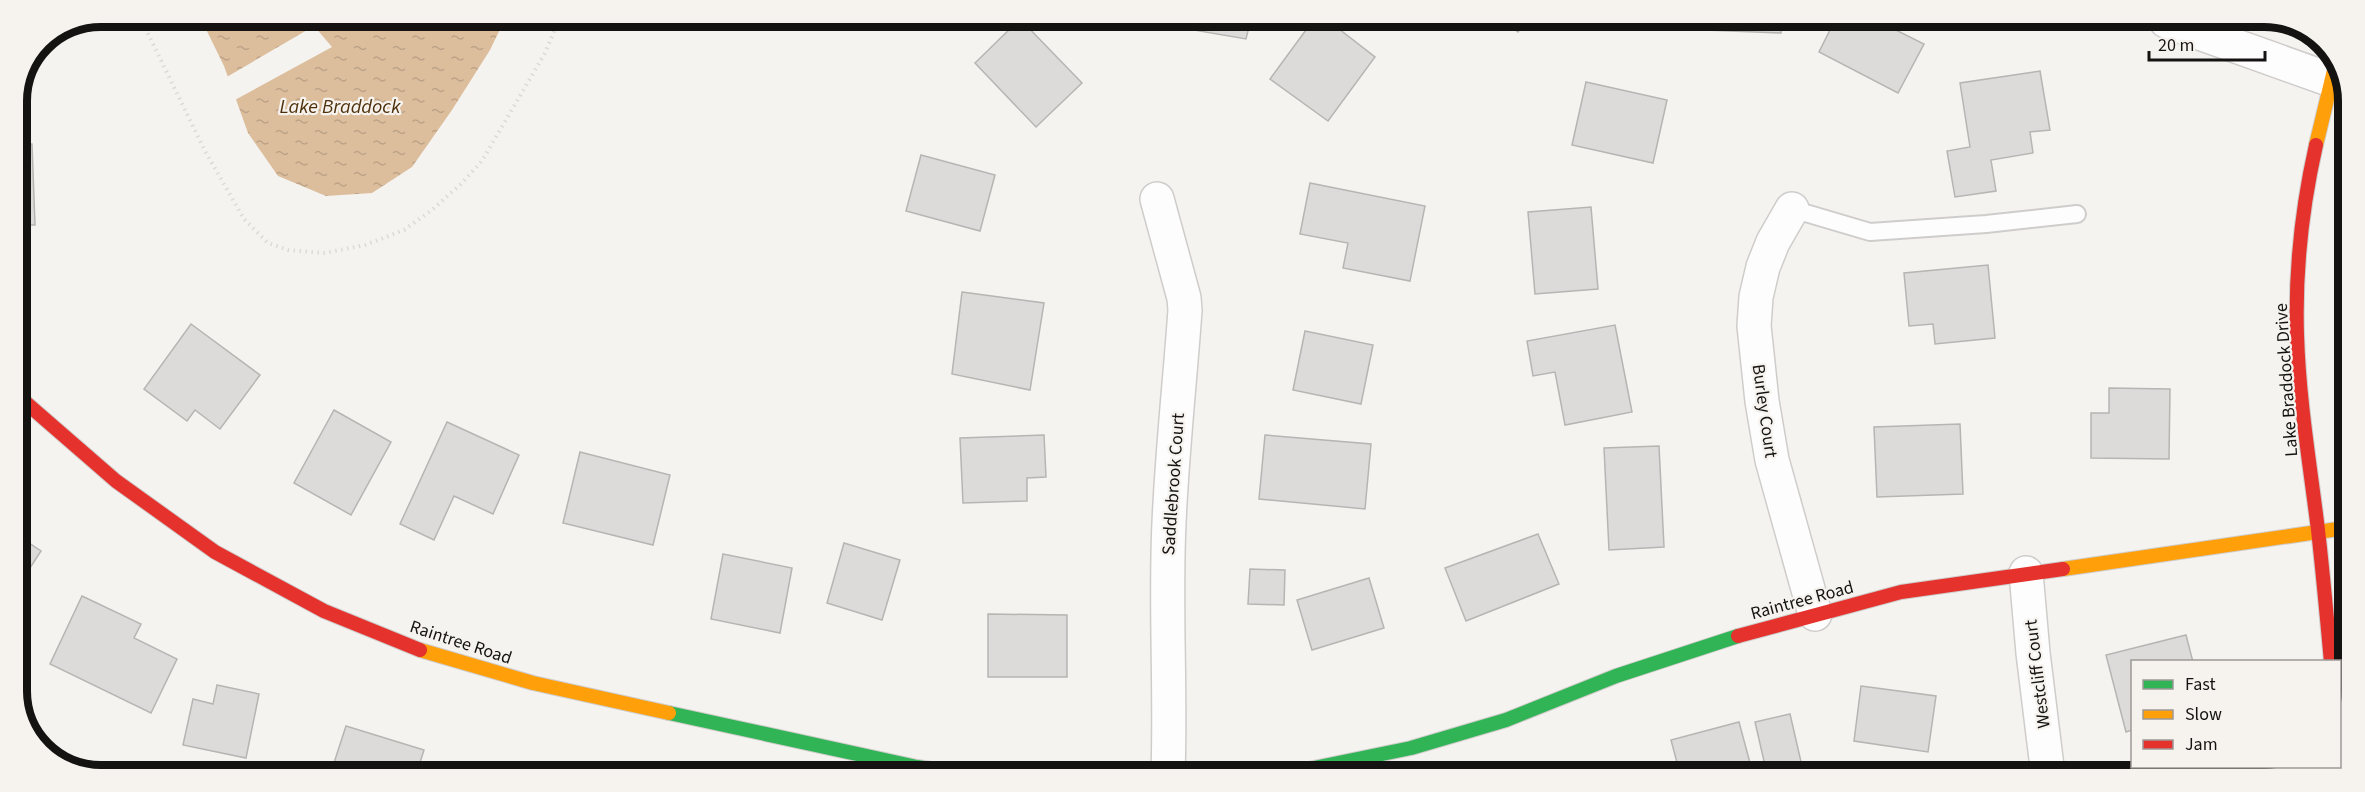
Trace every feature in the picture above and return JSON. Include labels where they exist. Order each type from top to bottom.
[{"type":"street","points":[[2185,27],[2333,75]]},
{"type":"street","name":"Lake Braddock Drive","points":[[2331,660],[2302,407],[2297,335],[2299,249],[2310,175],[2335,83]]},
{"type":"street","name":"Saddlebrook Court","points":[[1157,199],[1184,298],[1185,310],[1169,523],[1168,765]]},
{"type":"street","name":"Burley Court","points":[[1791,209],[1763,267],[1756,297],[1754,326],[1762,401],[1772,460],[1815,614]]},
{"type":"street","name":"Raintree Road","points":[[27,403],[116,481],[215,552],[324,611],[430,654],[533,683],[908,765]]},
{"type":"street","name":"Raintree Road","points":[[1329,765],[1411,748],[1506,720],[1616,676],[1710,644],[1901,592],[2338,529]]},
{"type":"street","name":"Westcliff Court","points":[[2026,573],[2047,765]]},
{"type":"lane","points":[[1791,209],[1870,232],[1986,224],[2077,214]]},
{"type":"path","points":[[145,27],[205,151],[244,219],[268,243],[288,250],[325,253],[365,245],[404,230],[432,210],[460,185],[482,161],[545,53],[556,27]]},
{"type":"water","name":"Lake Braddock","points":[[205,27],[501,27],[490,50],[452,110],[412,167],[372,193],[326,196],[278,176],[248,133],[224,66]]},
{"type":"pier","points":[[312,27],[315,27],[332,47],[233,101],[225,78]]},
{"type":"building","points":[[1012,27],[1028,27],[1082,83],[1036,127],[975,63]]},
{"type":"building","points":[[1176,27],[1249,27],[1246,39]]},
{"type":"building","points":[[1308,27],[1336,27],[1375,57],[1328,121],[1270,79]]},
{"type":"building","points":[[1511,27],[1522,27],[1518,32]]},
{"type":"building","points":[[1680,27],[1781,27],[1781,33],[1680,29]]},
{"type":"building","points":[[1832,27],[1890,27],[1924,44],[1898,93],[1819,52]]},
{"type":"building","points":[[2040,71],[2050,130],[2030,132],[2033,153],[1991,160],[1996,191],[1955,197],[1947,151],[1970,147],[1960,83]]},
{"type":"building","points":[[1586,82],[1667,100],[1653,163],[1572,145]]},
{"type":"building","points":[[27,144],[32,144],[35,225],[27,225]]},
{"type":"building","points":[[921,155],[995,175],[980,231],[906,211]]},
{"type":"building","points":[[1310,183],[1425,206],[1410,281],[1343,268],[1348,243],[1300,234]]},
{"type":"building","points":[[1591,207],[1598,289],[1535,294],[1528,212]]},
{"type":"building","points":[[1988,265],[1995,338],[1935,344],[1933,324],[1909,326],[1904,273]]},
{"type":"building","points":[[962,292],[1044,303],[1030,390],[952,374]]},
{"type":"building","points":[[191,324],[260,375],[220,429],[195,410],[187,421],[144,389]]},
{"type":"building","points":[[1615,325],[1632,412],[1565,425],[1555,372],[1533,376],[1527,341]]},
{"type":"building","points":[[1305,331],[1373,345],[1361,404],[1293,390]]},
{"type":"building","points":[[2109,388],[2170,389],[2169,459],[2091,458],[2091,413],[2109,413]]},
{"type":"building","points":[[334,410],[391,442],[351,515],[294,483]]},
{"type":"building","points":[[447,422],[519,455],[493,514],[454,496],[434,540],[400,524]]},
{"type":"building","points":[[1960,424],[1963,494],[1877,497],[1874,427]]},
{"type":"building","points":[[1044,435],[1046,477],[1027,478],[1027,501],[963,503],[960,438]]},
{"type":"building","points":[[1265,435],[1371,444],[1365,509],[1259,499]]},
{"type":"building","points":[[1659,446],[1664,547],[1609,550],[1604,448]]},
{"type":"building","points":[[580,452],[670,475],[653,545],[563,523]]},
{"type":"building","points":[[1538,534],[1559,584],[1466,621],[1445,568]]},
{"type":"building","points":[[27,542],[41,551],[27,573]]},
{"type":"building","points":[[844,543],[900,560],[882,620],[827,603]]},
{"type":"building","points":[[723,554],[792,568],[780,633],[711,619]]},
{"type":"building","points":[[1250,569],[1285,570],[1284,605],[1248,604]]},
{"type":"building","points":[[1369,578],[1384,628],[1312,650],[1297,600]]},
{"type":"building","points":[[82,596],[141,624],[134,638],[177,659],[151,713],[50,664]]},
{"type":"building","points":[[988,614],[1067,615],[1067,677],[988,677]]},
{"type":"building","points":[[2186,635],[2192,660],[2131,660],[2131,730],[2126,732],[2106,655]]},
{"type":"building","points":[[217,685],[259,694],[246,758],[183,745],[193,699],[213,704]]},
{"type":"building","points":[[1861,686],[1936,696],[1928,752],[1854,741]]},
{"type":"building","points":[[1790,714],[1802,765],[1765,765],[1755,722]]},
{"type":"building","points":[[1739,722],[1751,765],[1678,765],[1671,740]]},
{"type":"building","points":[[346,726],[424,750],[419,765],[333,765]]},
{"type":"traffic: fast","points":[[1329,765],[1411,748],[1506,720],[1616,676],[1738,636]]},
{"type":"traffic: fast","points":[[669,713],[908,765]]},
{"type":"traffic: slow","points":[[2316,145],[2333,75]]},
{"type":"traffic: slow","points":[[2063,569],[2338,529]]},
{"type":"traffic: slow","points":[[420,650],[533,683],[669,713]]},
{"type":"traffic: jam","points":[[2316,145],[2300,239],[2297,335],[2302,409],[2318,530],[2331,660]]},
{"type":"traffic: jam","points":[[27,404],[116,481],[215,552],[324,611],[420,650]]},
{"type":"traffic: jam","points":[[1738,636],[1901,592],[2063,569]]}]
